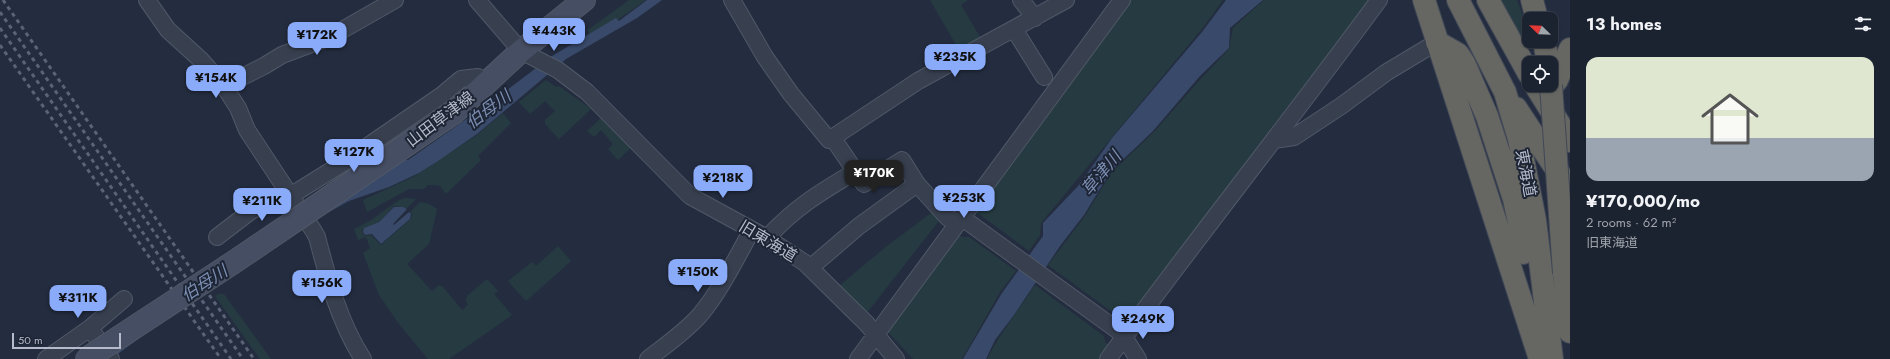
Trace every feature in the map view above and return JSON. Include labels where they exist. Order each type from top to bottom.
[{"type":"highway","points":[[1424,0],[1540,359]]},
{"type":"highway","name":"東海道","points":[[1458,0],[1505,92],[1519,139],[1535,220],[1552,359]]},
{"type":"highway","points":[[1488,0],[1522,57]]},
{"type":"highway","points":[[1532,0],[1535,12]]},
{"type":"highway","points":[[1546,0],[1548,12]]},
{"type":"highway","points":[[1437,42],[1458,54],[1464,63],[1501,146],[1514,199],[1524,253],[1520,266],[1513,274]]},
{"type":"highway","points":[[1558,76],[1570,49]]},
{"type":"highway","points":[[1505,92],[1570,190]]},
{"type":"highway","name":"東海道","points":[[1537,92],[1564,273],[1570,332]]},
{"type":"highway","points":[[1542,92],[1570,141]]},
{"type":"main road","name":"山田草津線","points":[[86,359],[455,112],[487,82],[529,56],[584,0]]},
{"type":"street","points":[[147,0],[168,30],[201,60],[224,86],[238,108],[247,130],[317,237],[342,320],[352,342],[363,359]]},
{"type":"street","points":[[224,86],[264,66],[282,55],[330,37],[395,0]]},
{"type":"street","points":[[477,0],[529,56]]},
{"type":"street","points":[[732,0],[765,57],[791,94],[829,140],[918,82],[1066,0]]},
{"type":"street","points":[[1021,0],[1035,18]]},
{"type":"street","points":[[858,359],[879,339],[911,285],[1122,0]]},
{"type":"street","points":[[1108,359],[1120,334],[1274,140],[1379,0]]},
{"type":"street","points":[[1014,29],[1044,77]]},
{"type":"street","points":[[1274,140],[1294,137],[1341,106],[1387,72],[1437,42]]},
{"type":"street","name":"旧東海道","points":[[529,56],[558,70],[587,92],[690,196],[767,238],[810,268],[867,324],[896,359]]},
{"type":"street","points":[[217,236],[251,211],[272,201],[290,196],[393,130],[442,95],[461,79],[478,77],[487,82]]},
{"type":"street","points":[[832,137],[864,184],[902,160],[917,184],[960,220],[1120,334],[1138,359]]},
{"type":"street","points":[[767,238],[784,220],[806,202],[856,171]]},
{"type":"street","points":[[810,268],[859,226],[917,184]]},
{"type":"street","points":[[648,359],[675,338],[700,314],[719,289],[752,230]]},
{"type":"street","points":[[46,359],[90,328],[124,298]]},
{"type":"street","points":[[90,328],[111,359]]},
{"type":"green space","points":[[629,0],[646,0],[610,25],[590,35],[588,30]]},
{"type":"green space","points":[[930,0],[968,0],[961,5],[980,37],[959,50]]},
{"type":"green space","points":[[1130,0],[1223,0],[1205,25],[1041,223],[1040,235],[1029,251],[975,211]]},
{"type":"green space","points":[[1264,0],[1369,0],[1222,193],[1128,321],[1123,320],[1048,265],[1085,216],[1112,172],[1154,132],[1229,49],[1233,28]]},
{"type":"green space","points":[[1500,0],[1517,0],[1522,13],[1521,38]]},
{"type":"green space","points":[[546,80],[556,87],[559,86],[591,109],[559,139],[545,124],[545,120],[555,111],[545,101],[530,114],[519,102]]},
{"type":"green space","points":[[503,113],[511,123],[478,156],[481,160],[446,194],[440,186],[434,185],[428,185],[424,189],[409,189],[367,212],[363,200],[415,176],[477,135]]},
{"type":"green space","points":[[601,118],[632,147],[618,160],[608,149],[613,144],[601,130],[594,137],[587,131]]},
{"type":"green space","points":[[406,198],[416,199],[407,208],[394,206],[379,222],[364,228],[362,232],[365,236],[371,235],[381,245],[411,219],[412,214],[410,212],[420,202],[429,204],[437,209],[429,244],[407,264],[432,291],[439,285],[443,287],[462,310],[468,305],[466,300],[467,296],[487,279],[498,291],[494,294],[512,315],[449,359],[428,359],[399,324],[379,295],[363,253],[370,248],[366,237],[358,240],[354,229],[368,222],[399,200]]},
{"type":"green space","points":[[935,210],[942,217],[866,314],[839,286],[887,246]]},
{"type":"green space","points":[[958,234],[963,237],[969,237],[1016,271],[1000,292],[962,359],[913,359],[887,331]]},
{"type":"green space","points":[[558,246],[571,261],[526,301],[508,281],[532,262],[536,266]]},
{"type":"green space","points":[[1035,285],[1104,336],[1105,342],[1110,346],[1100,359],[987,359],[992,349]]},
{"type":"green space","points":[[224,294],[271,359],[260,359],[215,296]]},
{"type":"water","name":"伯母川","points":[[647,0],[662,0],[637,18],[566,59],[477,134],[419,173],[389,187],[349,201],[311,222],[280,244],[172,314],[111,359],[83,354],[385,157],[408,160],[495,99],[552,56],[616,18],[619,21]]},
{"type":"water","name":"草津川","points":[[1226,0],[1263,0],[1230,28],[1229,48],[1200,76],[1153,131],[1111,171],[1084,215],[1060,246],[1014,315],[995,340],[986,359],[963,359],[1002,293],[1043,236],[1043,223],[1079,185],[1112,138],[1202,32]]},
{"type":"water","points":[[394,207],[403,207],[407,209],[393,224],[394,225],[409,212],[411,214],[410,219],[381,244],[372,234],[365,235],[363,232],[364,228],[379,222]]},
{"type":"railway","points":[[3,0],[254,359]]},
{"type":"railway","points":[[0,12],[243,359]]},
{"type":"railway","points":[[0,28],[231,359]]},
{"type":"railway","points":[[0,45],[221,359]]}]
